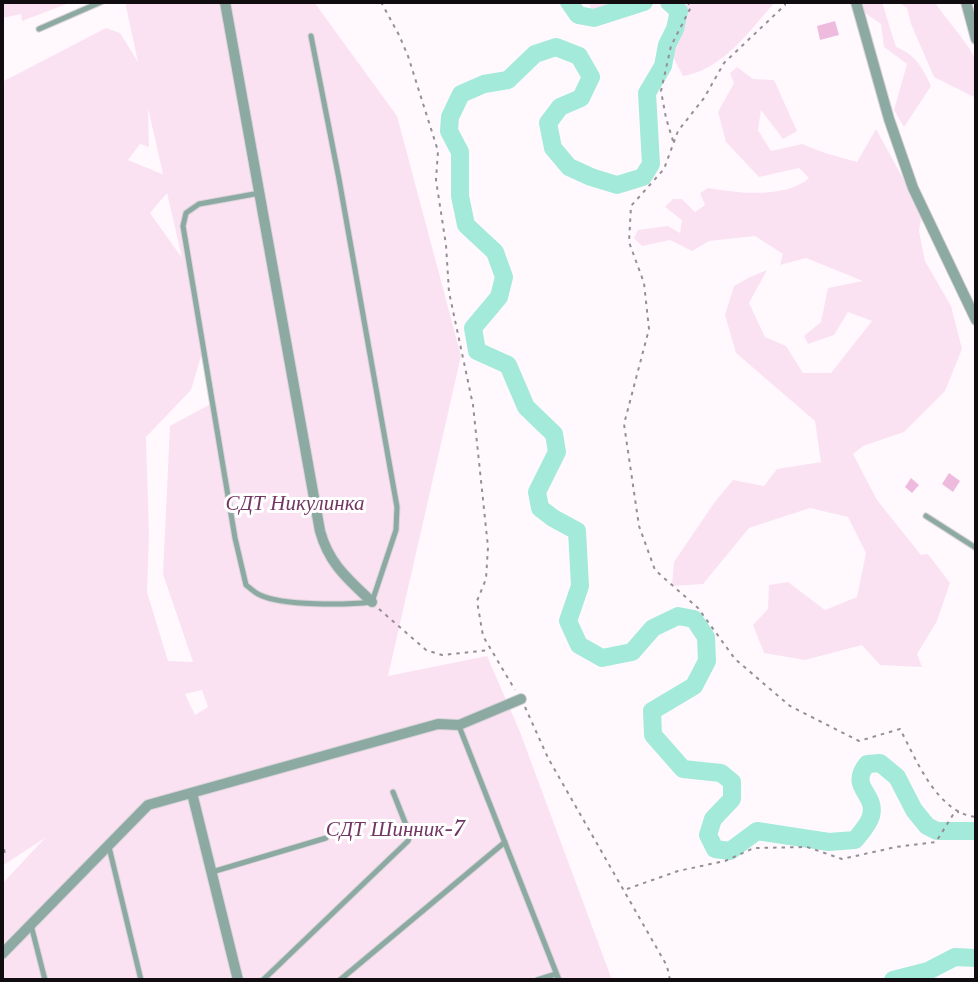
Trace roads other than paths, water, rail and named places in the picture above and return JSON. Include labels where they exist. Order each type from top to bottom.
[{"type":"street","points":[[225,2],[323,541],[335,566],[372,602]]},
{"type":"street","points":[[856,2],[889,119],[913,188],[976,320]]},
{"type":"street","points":[[966,2],[976,38]]},
{"type":"street","points":[[2,954],[148,805],[438,724],[459,725],[521,699]]},
{"type":"street","points":[[192,793],[238,980]]},
{"type":"lane","points":[[39,29],[101,2]]},
{"type":"lane","points":[[260,193],[199,204],[186,213],[183,226],[235,538],[246,585],[261,596],[293,601],[342,606],[372,602],[396,530],[397,506],[340,179],[311,36]]},
{"type":"lane","points":[[926,516],[976,548]]},
{"type":"lane","points":[[459,725],[558,977],[537,980]]},
{"type":"lane","points":[[263,980],[408,841],[410,835],[393,792]]},
{"type":"lane","points":[[212,872],[326,838]]},
{"type":"lane","points":[[340,980],[505,842]]},
{"type":"lane","points":[[108,843],[141,980]]},
{"type":"lane","points":[[31,925],[45,980]]},
{"type":"waterway","points":[[569,2],[578,15],[594,18],[644,2]]},
{"type":"waterway","points":[[669,2],[679,11],[663,66],[647,93],[651,164],[643,177],[617,185],[591,177],[569,167],[553,148],[548,123],[560,107],[581,98],[591,77],[579,56],[556,47],[535,54],[508,80],[484,84],[461,94],[450,117],[449,131],[460,152],[460,196],[466,225],[495,252],[504,277],[499,297],[473,328],[477,351],[508,365],[526,407],[554,434],[557,452],[537,492],[540,508],[577,531],[580,586],[568,621],[579,645],[602,658],[632,652],[653,628],[678,616],[694,619],[706,637],[707,661],[694,686],[652,711],[653,735],[683,769],[721,773],[732,782],[732,799],[713,819],[708,835],[715,849],[730,851],[757,831],[829,842],[855,840],[866,826],[872,808],[861,785],[862,772],[867,764],[880,763],[897,777],[914,810],[927,826],[937,831],[976,831]]},
{"type":"waterway","points":[[893,980],[928,971],[955,957],[976,958]]},
{"type":"park label","name":"СДТ Никулинка","points":[[295,504]]},
{"type":"park label","name":"СДТ Шинник-7","points":[[395,830]]}]
